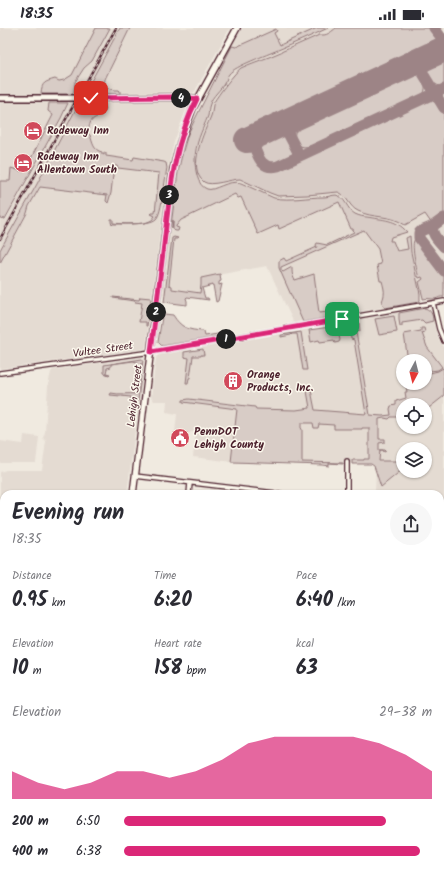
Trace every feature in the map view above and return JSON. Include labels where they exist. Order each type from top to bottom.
[{"type":"main road","name":"Lehigh Street","points":[[133,490],[173,169],[181,138],[197,99],[237,28]]},
{"type":"street","points":[[0,98],[172,97],[197,99]]},
{"type":"street","name":"Vultee Street","points":[[0,373],[151,352],[444,301]]},
{"type":"street","points":[[433,303],[439,329],[444,341]]},
{"type":"street","points":[[347,461],[347,490]]},
{"type":"street","points":[[135,476],[249,490]]},
{"type":"street","points":[[189,490],[190,483]]},
{"type":"shaded area","points":[[0,28],[100,28],[63,95],[0,95]]},
{"type":"shaded area","points":[[96,28],[110,28],[92,61],[84,68],[75,82],[74,91],[72,94],[41,93],[42,87],[46,82],[55,79],[59,81],[64,80],[72,75]]},
{"type":"shaded area","points":[[110,28],[120,28],[0,250],[0,218],[6,219],[61,118],[74,91],[75,82],[84,68],[92,61]]},
{"type":"shaded area","points":[[120,28],[130,28],[105,79],[104,87],[119,90],[120,94],[84,94]]},
{"type":"shaded area","points":[[130,28],[230,28],[192,94],[104,95],[105,79]]},
{"type":"shaded area","points":[[242,28],[444,28],[444,295],[423,293],[418,294],[418,302],[292,323],[293,321],[267,266],[201,278],[204,299],[163,294],[171,226],[186,151],[236,47],[232,46]]},
{"type":"shaded area","points":[[317,28],[328,28],[244,64],[229,74],[211,101],[208,116],[201,132],[195,154],[197,176],[201,184],[207,189],[213,189],[236,182],[274,198],[280,199],[326,197],[336,195],[344,200],[355,214],[363,217],[394,222],[407,232],[391,237],[390,241],[393,241],[397,251],[408,249],[406,238],[410,236],[411,252],[420,300],[419,302],[385,308],[383,306],[382,302],[384,288],[382,281],[380,281],[377,265],[381,264],[378,249],[364,230],[281,267],[283,272],[292,267],[295,280],[314,274],[319,313],[337,311],[338,316],[303,322],[279,268],[279,261],[284,258],[286,261],[317,247],[317,243],[327,245],[354,232],[353,229],[351,229],[339,202],[279,229],[278,225],[258,234],[241,197],[238,198],[235,194],[181,220],[176,226],[179,228],[178,231],[173,230],[173,221],[172,228],[171,226],[178,172],[188,134],[232,46],[236,47],[276,29],[277,31],[274,33],[280,45]]},
{"type":"shaded area","points":[[336,28],[430,28],[437,39],[437,42],[434,47],[430,49],[245,134],[255,156],[259,164],[268,171],[278,170],[429,100],[432,101],[438,105],[444,114],[444,214],[432,224],[425,214],[405,225],[393,219],[370,215],[358,211],[352,207],[344,196],[338,192],[278,196],[240,179],[211,184],[204,182],[199,176],[197,168],[198,149],[212,114],[213,104],[235,74],[241,68],[320,35],[330,33]]},
{"type":"shaded area","points":[[444,58],[444,86],[440,86],[432,82],[428,74],[428,70],[432,63]]},
{"type":"shaded area","points":[[410,73],[414,73],[422,78],[425,84],[425,90],[422,96],[317,144],[304,147],[297,143],[295,138],[296,129],[306,121]]},
{"type":"shaded area","points":[[182,100],[185,102],[187,107],[174,142],[168,169],[146,348],[0,369],[0,263],[40,187],[109,195],[84,159],[90,123],[93,118],[103,114],[106,109],[105,101]]},
{"type":"shaded area","points":[[50,101],[48,111],[53,115],[24,173],[10,181],[0,181],[0,102]]},
{"type":"shaded area","points":[[49,103],[68,103],[5,219],[0,218],[0,181],[10,181],[11,168],[24,172],[53,115],[48,111]]},
{"type":"shaded area","points":[[79,103],[105,104],[106,109],[103,114],[91,121],[88,134],[90,135],[95,148],[102,152],[102,154],[104,155],[104,152],[106,153],[106,156],[133,160],[134,157],[166,163],[167,168],[163,195],[158,216],[153,221],[143,223],[151,221],[155,216],[151,214],[155,213],[159,173],[118,168],[117,166],[114,166],[111,193],[108,203],[106,201],[107,195],[40,187],[0,263],[0,250],[37,184]]},
{"type":"shaded area","points":[[280,133],[285,135],[293,153],[285,159],[275,163],[267,162],[261,154],[261,145],[267,139]]},
{"type":"shaded area","points":[[111,219],[113,219],[113,223],[132,224],[112,225]]},
{"type":"shaded area","points":[[172,238],[178,238],[174,239],[169,285],[172,286],[172,289],[200,293],[201,278],[220,274],[221,281],[219,282],[219,285],[222,284],[218,301],[216,302],[213,285],[202,288],[205,298],[208,298],[209,300],[187,297],[187,305],[164,302]]},
{"type":"shaded area","points":[[416,238],[444,274],[444,297],[423,299],[419,282],[423,279],[422,277],[419,278],[414,253],[413,243]]},
{"type":"shaded area","points":[[113,297],[139,300],[140,297],[151,298],[147,326],[146,322],[139,322],[142,303]]},
{"type":"shaded area","points":[[425,308],[431,312],[439,340],[444,347],[444,490],[375,490],[376,468],[374,464],[233,462],[193,457],[196,432],[175,432],[177,414],[166,412],[167,401],[154,401],[151,397],[156,358],[159,354]]},
{"type":"shaded area","points":[[425,308],[431,313],[433,321],[425,323],[422,320],[402,323],[402,326],[400,326],[399,313]]},
{"type":"shaded area","points":[[162,315],[173,315],[185,328],[203,331],[205,336],[224,334],[223,336],[162,346],[158,342]]},
{"type":"shaded area","points":[[394,316],[397,332],[379,335],[375,319]]},
{"type":"shaded area","points":[[359,322],[360,331],[356,332],[370,415],[391,415],[391,406],[396,405],[396,417],[379,419],[379,439],[385,439],[385,442],[379,443],[379,461],[396,461],[396,475],[381,487],[374,466],[371,464],[352,464],[352,460],[369,459],[369,428],[334,429],[334,425],[319,424],[318,428],[314,428],[313,423],[301,423],[302,462],[343,463],[343,464],[329,463],[329,466],[231,462],[237,409],[183,402],[183,400],[189,399],[255,407],[256,409],[296,410],[310,408],[307,391],[311,390],[315,410],[366,414],[354,340],[351,339],[349,324]]},
{"type":"shaded area","points":[[337,326],[340,340],[339,342],[335,343],[334,340],[320,342],[319,340],[311,342],[309,330]]},
{"type":"shaded area","points":[[421,328],[424,328],[425,332],[422,333],[427,347],[442,367],[438,370],[432,371],[432,354],[407,354],[404,334],[421,331]]},
{"type":"shaded area","points":[[301,332],[307,370],[303,370],[297,334],[281,337],[281,335]]},
{"type":"shaded area","points":[[203,349],[204,355],[193,356],[190,378],[188,383],[186,383],[189,358],[184,357],[184,352]]},
{"type":"shaded area","points":[[141,357],[144,358],[128,490],[0,490],[0,472],[6,470],[42,470],[46,441],[43,438],[45,432],[48,386],[52,370]]},
{"type":"shaded area","points":[[142,359],[138,401],[131,400],[131,397],[110,395],[111,393],[137,394],[141,363],[133,361],[111,364],[111,367],[107,368],[106,373],[110,374],[109,375],[104,373],[104,365]]},
{"type":"shaded area","points":[[443,368],[444,396],[432,405],[432,398],[406,398],[405,392],[407,392],[407,390],[432,390],[432,372]]},
{"type":"shaded area","points":[[24,435],[39,437],[36,463],[0,463],[0,441],[23,444]]},
{"type":"taxiway","points":[[434,28],[444,41]]},
{"type":"taxiway","points":[[416,62],[444,108]]},
{"type":"taxiway","points":[[251,138],[257,154],[263,163],[267,166],[278,166],[444,89]]},
{"type":"taxiway","points":[[283,124],[300,156]]},
{"type":"taxiway","points":[[444,218],[433,226],[419,233],[419,238],[444,271]]},
{"type":"taxiway","points":[[433,226],[434,235],[444,247]]},
{"type":"runway","points":[[247,140],[444,49]]},
{"type":"railway","points":[[0,239],[116,28]]},
{"type":"place","name":"Rodeway Inn","points":[[33,131]]},
{"type":"place","name":"Rodeway Inn Allentown South","points":[[23,163]]},
{"type":"place","name":"Orange Products, Inc.","points":[[233,381]]},
{"type":"place","name":"PennDOT Lehigh County","points":[[180,438]]},
{"type":"route","points":[[91,98],[172,97],[197,99],[183,134],[173,169],[151,352],[342,319]]}]
